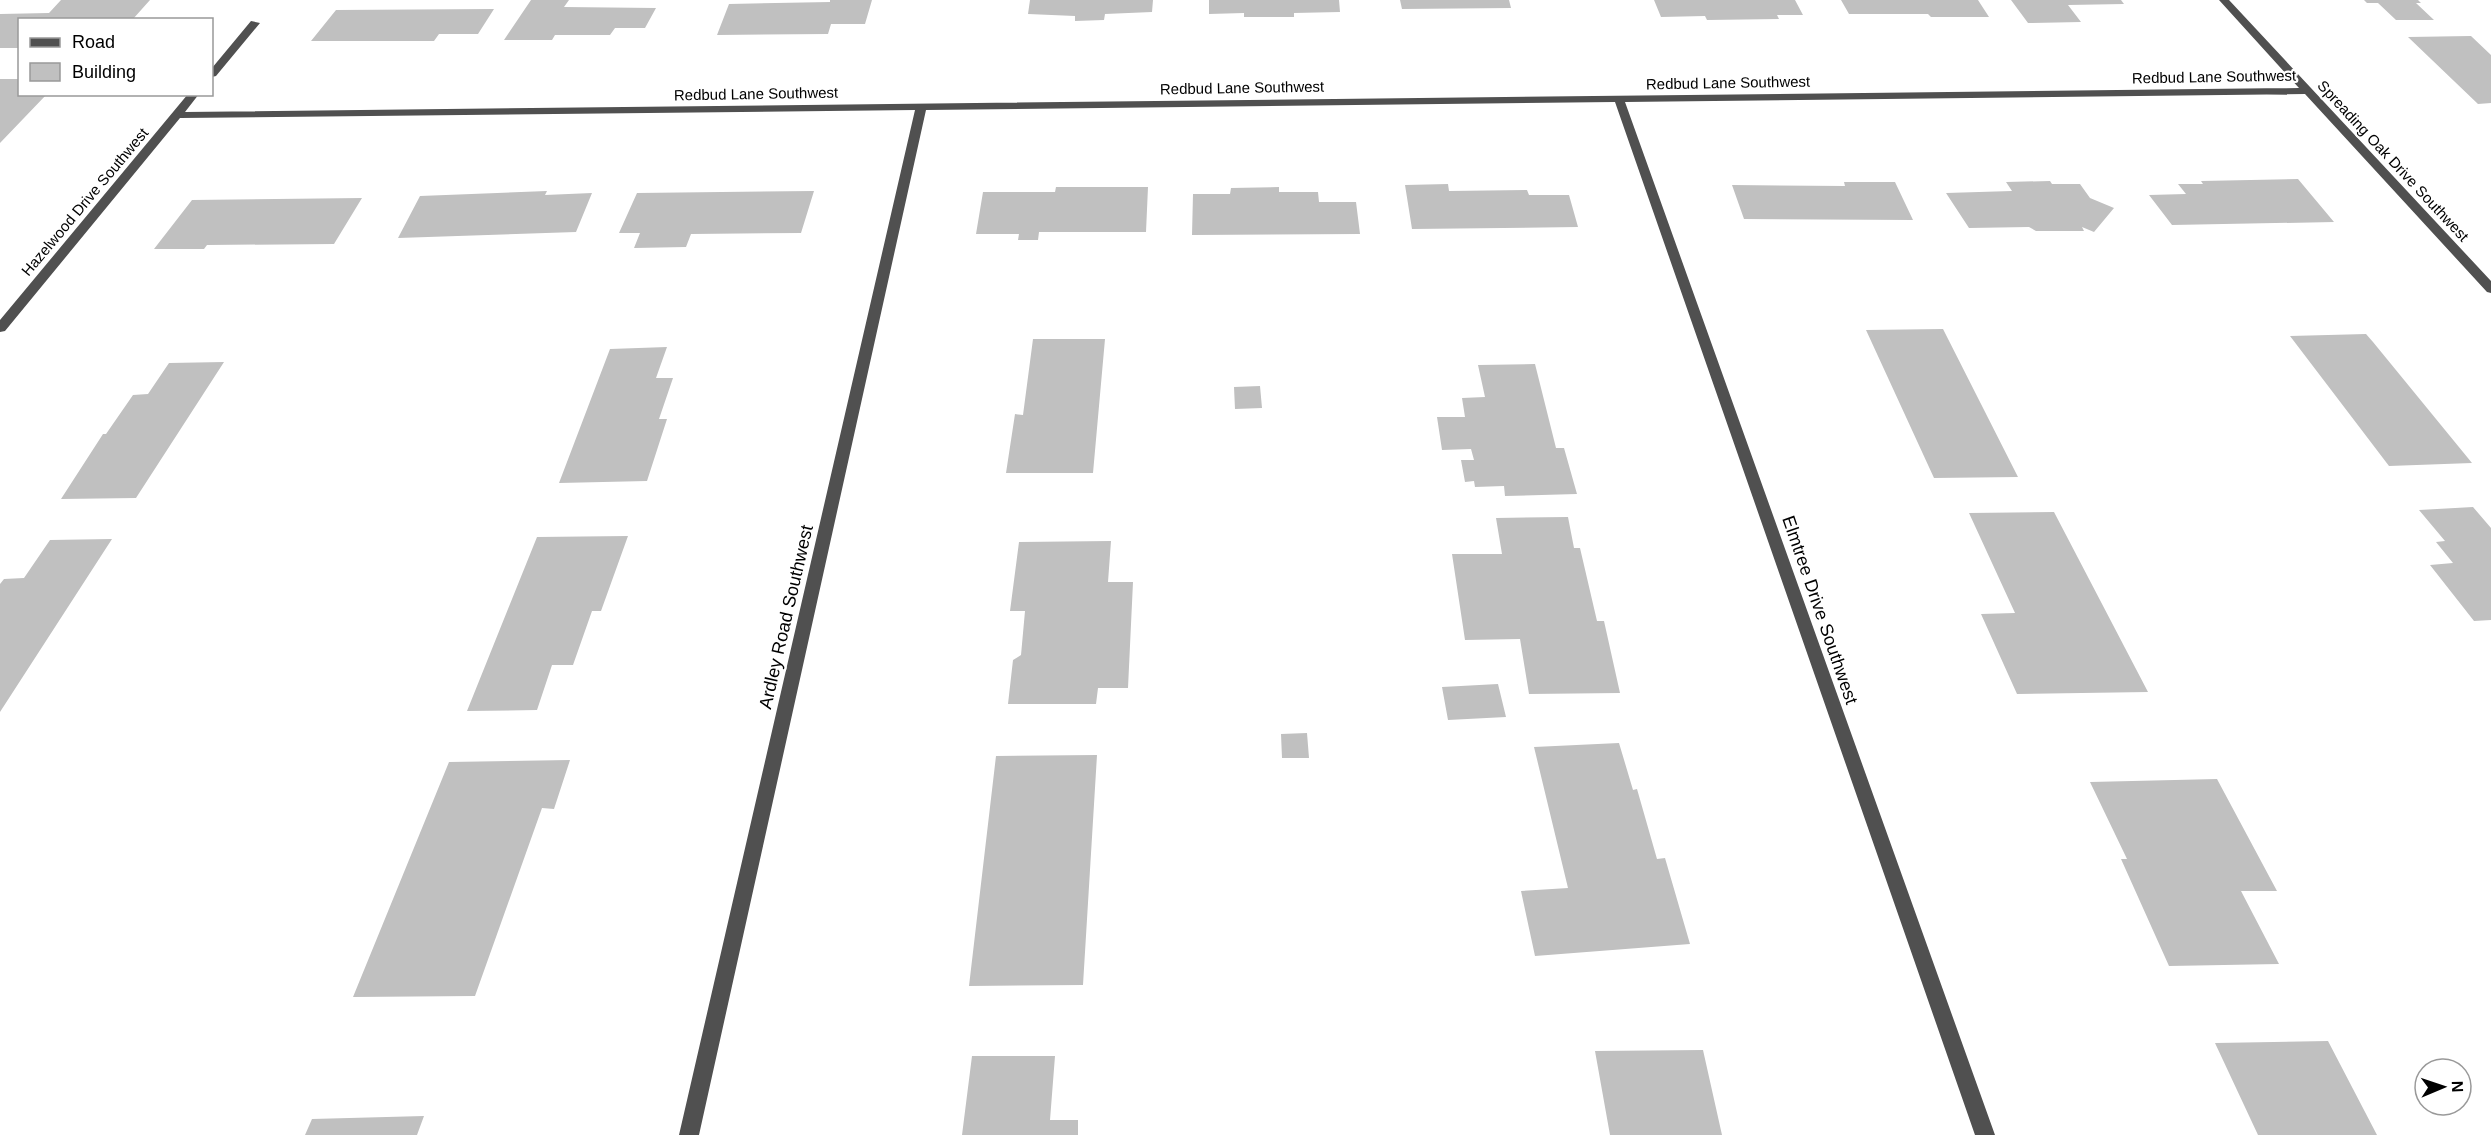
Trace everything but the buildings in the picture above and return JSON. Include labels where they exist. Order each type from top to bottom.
[{"type":"street","name":"Spreading Oak Drive Southwest","points":[[2223,0],[2491,289]]},
{"type":"street","points":[[213,73],[255,23]]},
{"type":"street","name":"Redbud Lane Southwest","points":[[177,115],[2308,91]]},
{"type":"street","name":"Hazelwood Drive Southwest","points":[[0,328],[192,96]]},
{"type":"street","name":"Elmtree Drive Southwest","points":[[1619,99],[1985,1135]]},
{"type":"street","name":"Ardley Road Southwest","points":[[689,1135],[921,107]]}]
